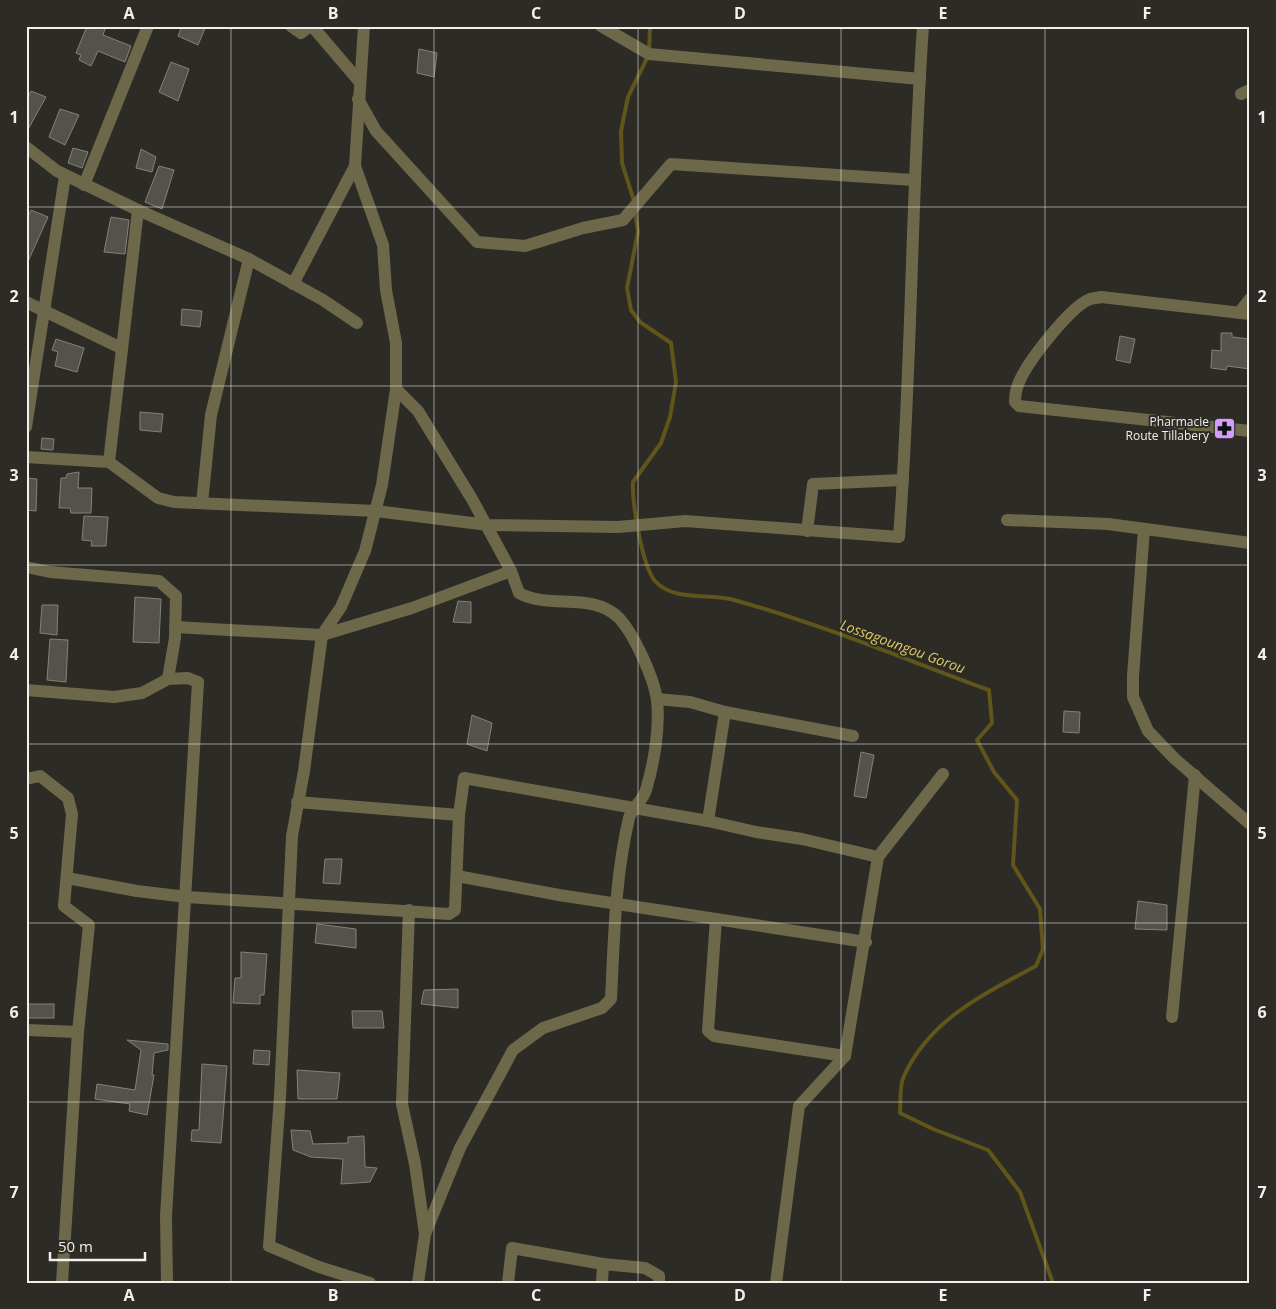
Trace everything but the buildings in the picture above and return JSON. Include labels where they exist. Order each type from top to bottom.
[{"type":"street","points":[[84,185],[148,26]]},
{"type":"street","points":[[291,26],[301,33],[311,26],[359,81]]},
{"type":"street","points":[[364,26],[355,166],[383,245],[386,290],[396,343],[396,389],[376,511],[364,551],[341,607],[322,635],[304,771],[292,836],[280,1097],[269,1246],[319,1267],[370,1283]]},
{"type":"street","points":[[602,26],[649,54],[920,79]]},
{"type":"street","points":[[26,457],[109,462],[158,498],[174,502],[376,511],[488,525],[618,527],[677,521],[899,537],[903,480],[913,180],[925,28]]},
{"type":"street","points":[[358,98],[376,131],[477,242],[524,246],[583,228],[623,220],[671,164],[913,180]]},
{"type":"street","points":[[26,147],[66,176],[249,259],[323,300],[357,323]]},
{"type":"street","points":[[293,284],[355,166]]},
{"type":"street","points":[[26,427],[43,310],[66,176]]},
{"type":"street","points":[[109,462],[138,210]]},
{"type":"street","points":[[202,503],[212,415],[249,259]]},
{"type":"street","points":[[1250,299],[1244,313],[1102,297],[1090,299],[1072,312],[1028,366],[1019,382],[1015,402],[1019,406],[1250,432]]},
{"type":"street","points":[[26,302],[121,348]]},
{"type":"street","points":[[396,389],[418,412],[488,525],[512,571],[519,593],[531,599],[597,603],[619,618],[646,662],[656,699],[655,739],[648,783],[644,797],[634,808],[630,817],[616,904],[611,999],[602,1008],[543,1028],[513,1050],[460,1148],[425,1234],[418,1283]]},
{"type":"street","points":[[807,531],[812,484],[903,480]]},
{"type":"street","points":[[1007,520],[1047,520],[1144,529],[1250,543]]},
{"type":"street","points":[[1144,529],[1133,698],[1148,731],[1175,759],[1250,824]]},
{"type":"street","points":[[26,567],[50,572],[159,581],[176,596],[168,679]]},
{"type":"street","points":[[174,627],[322,635],[405,611],[512,571]]},
{"type":"street","points":[[26,690],[114,697],[142,693],[168,679],[188,678],[198,682],[187,897],[166,1216],[167,1283]]},
{"type":"street","points":[[656,699],[690,702],[725,712],[853,736]]},
{"type":"street","points":[[708,822],[725,712]]},
{"type":"street","points":[[776,1283],[799,1106],[845,1056],[866,942],[878,857],[943,774]]},
{"type":"street","points":[[1172,1017],[1195,775]]},
{"type":"street","points":[[26,779],[40,776],[68,798],[72,814],[64,908],[86,921],[89,925],[78,1032],[62,1283]]},
{"type":"street","points":[[67,878],[137,891],[187,897],[449,914],[455,910],[459,815],[464,778],[802,839],[878,857]]},
{"type":"street","points":[[298,802],[459,815]]},
{"type":"street","points":[[457,876],[616,904],[866,942]]},
{"type":"street","points":[[409,910],[402,1104],[415,1164],[425,1234]]},
{"type":"street","points":[[716,919],[708,1031],[714,1036],[845,1056]]},
{"type":"street","points":[[26,1030],[78,1032]]},
{"type":"street","points":[[508,1283],[512,1248],[603,1264],[645,1268],[659,1276],[659,1283]]},
{"type":"street","points":[[602,1283],[603,1264]]},
{"type":"waterway","name":"Lossagoungou Gorou","points":[[634,201],[622,163],[621,131],[628,97],[649,54],[650,26]]},
{"type":"waterway","name":"Lossagoungou Gorou","points":[[635,211],[638,232],[627,288],[631,310],[640,322],[671,343],[676,382],[670,417],[661,443],[633,482],[636,518],[642,548],[650,573],[655,581],[663,588],[672,592],[692,596],[724,598],[766,609],[862,642],[989,690],[992,723],[977,740],[994,772],[1017,800],[1013,865],[1040,909],[1043,949],[1036,966],[960,1010],[928,1039],[915,1056],[902,1080],[900,1113],[933,1129],[988,1150],[1020,1192],[1053,1283]]},
{"type":"place","name":"Pharmacie Route Tillabery","points":[[1225,428]]}]
